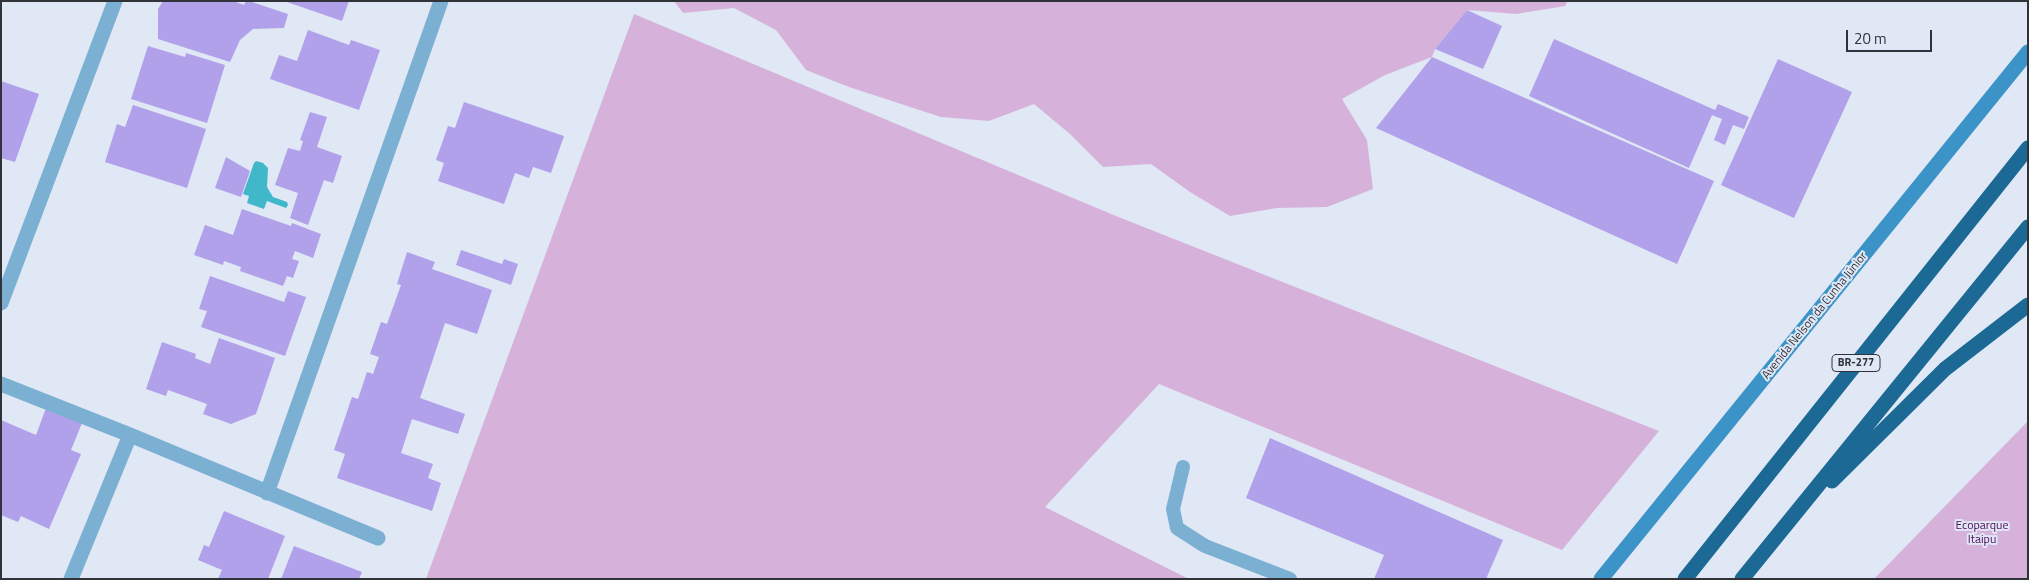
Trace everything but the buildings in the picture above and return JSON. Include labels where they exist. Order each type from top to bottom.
[{"type":"highway","name":"BR-277","points":[[1685,579],[2028,148]]},
{"type":"highway","points":[[1742,579],[2028,227]]},
{"type":"highway","points":[[1775,539],[1945,369],[2028,305]]},
{"type":"street","points":[[1,303],[115,1]]},
{"type":"street","points":[[266,493],[441,1]]},
{"type":"street","name":"Avenida Nelson da Cunha Júnior","points":[[1601,579],[2028,52]]},
{"type":"street","points":[[1,384],[130,435],[378,538]]},
{"type":"street","points":[[72,579],[130,435]]},
{"type":"lane","points":[[1183,467],[1173,509],[1177,528],[1205,546],[1290,579]]},
{"type":"green space","points":[[674,1],[1568,1],[1565,6],[1516,14],[1467,10],[1435,49],[1432,57],[1385,75],[1342,99],[1367,140],[1373,189],[1327,207],[1277,208],[1230,216],[1190,192],[1151,164],[1103,167],[1070,134],[1034,104],[989,121],[941,117],[849,87],[806,70],[776,30],[734,8],[683,13]]},
{"type":"green space","points":[[634,14],[1116,216],[1659,431],[1562,550],[1159,384],[1045,507],[1189,579],[426,579]]},
{"type":"green space","name":"Ecoparque Itaipu","points":[[2028,421],[2028,579],[1874,579]]},
{"type":"water","points":[[256,161],[263,163],[268,168],[267,187],[273,197],[287,202],[286,208],[267,201],[264,209],[247,203],[249,196],[243,194]]}]
